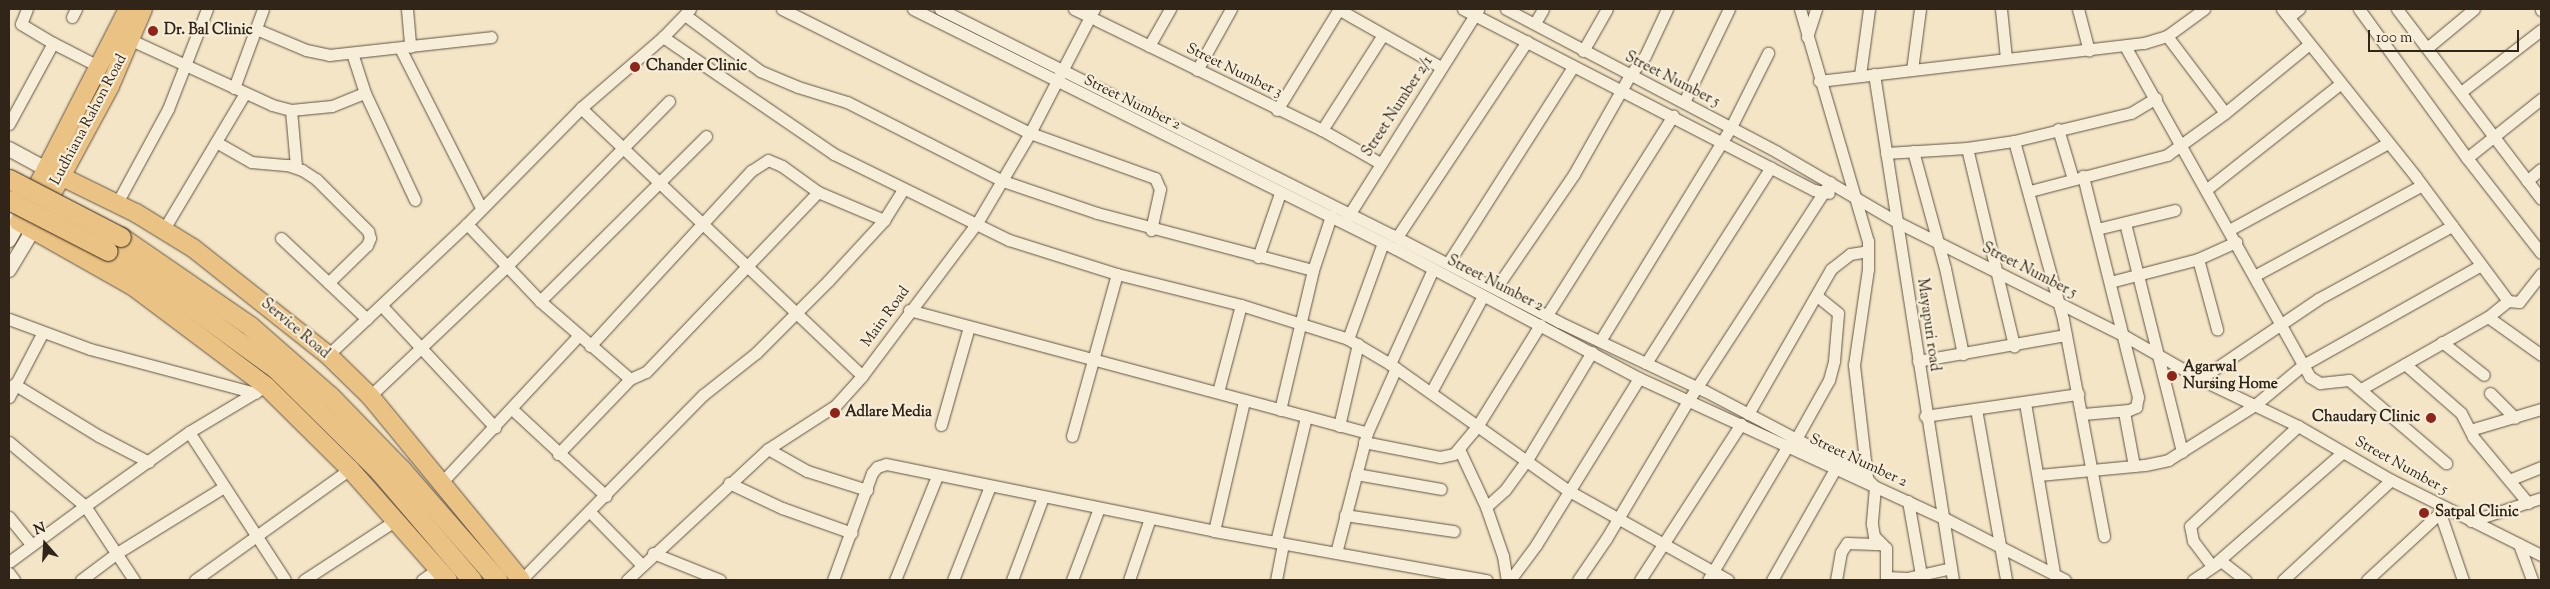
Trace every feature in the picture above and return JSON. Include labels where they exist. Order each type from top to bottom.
[{"type":"highway","points":[[9,179],[121,238],[242,320],[330,396],[401,469],[498,580]]},
{"type":"highway","points":[[9,200],[108,251],[169,291],[276,368],[380,472],[472,580]]},
{"type":"main road","name":"Ludhiana Rahon Road","points":[[53,172],[128,9]]},
{"type":"main road","name":"Ludhiana Rahon Road","points":[[20,223],[110,86],[143,9]]},
{"type":"main road","name":"Service Road","points":[[53,172],[117,203],[164,229],[227,272],[328,355],[370,396],[521,580]]},
{"type":"main road","points":[[20,223],[134,287],[260,390],[350,469],[443,575]]},
{"type":"street","points":[[27,9],[21,21],[23,27],[100,67]]},
{"type":"street","points":[[117,203],[154,138],[187,66],[207,9]]},
{"type":"street","points":[[164,229],[216,142],[239,90],[264,9]]},
{"type":"street","points":[[407,9],[405,48],[481,208]]},
{"type":"street","points":[[782,9],[1030,133],[1155,178],[1160,189],[1151,230]]},
{"type":"street","name":"Street Number 2","points":[[913,9],[1280,193],[1331,216],[1347,218],[1383,243],[1483,296],[1544,320],[1592,352],[1639,378],[1741,424],[1792,442],[1835,469],[1944,518],[2065,580]]},
{"type":"street","points":[[940,9],[1347,218],[1396,237],[1448,263],[1496,288],[1544,320],[1600,341],[1697,387],[1748,414],[1792,442],[1867,478],[1876,487],[1872,524],[1874,536],[1882,544],[1888,555],[1886,578],[1922,577],[1951,568]]},
{"type":"street","name":"Street Number 3","points":[[1074,9],[1092,13],[1149,46],[1322,130],[1380,163]]},
{"type":"street","points":[[1149,46],[1170,9]]},
{"type":"street","points":[[1197,70],[1231,9]]},
{"type":"street","points":[[1278,110],[1339,9],[1382,36],[1441,67]]},
{"type":"street","points":[[1464,9],[1477,12],[1573,67],[1822,192],[1843,193]]},
{"type":"street","name":"Street Number 5","points":[[1506,9],[1731,127],[1830,182],[1843,193],[1856,200],[2124,335],[2200,379],[2298,426],[2442,510],[2471,521],[2540,553]]},
{"type":"street","points":[[1535,23],[1543,9]]},
{"type":"street","points":[[1583,51],[1607,9]]},
{"type":"street","points":[[1496,288],[1574,174],[1630,75],[1645,56],[1667,9]]},
{"type":"street","points":[[1684,102],[1729,9]]},
{"type":"street","points":[[1800,9],[1819,81],[1856,200],[1868,251],[1854,365],[1867,478]]},
{"type":"street","points":[[1807,37],[1816,9]]},
{"type":"street","points":[[1860,75],[1869,9]]},
{"type":"street","points":[[1912,70],[1920,9]]},
{"type":"street","points":[[2001,9],[2006,58]]},
{"type":"street","points":[[2078,9],[2089,51]]},
{"type":"street","points":[[1819,81],[2006,58],[2125,46],[2166,36],[2204,9]]},
{"type":"street","points":[[2299,9],[2286,13],[2308,45],[2422,185],[2508,302]]},
{"type":"street","points":[[2359,9],[2467,158],[2541,253]]},
{"type":"street","points":[[2397,9],[2541,199]]},
{"type":"street","points":[[2427,48],[2474,9]]},
{"type":"street","points":[[328,355],[467,224],[581,108],[663,37],[688,12],[760,71],[798,87],[847,102],[1003,181],[1151,230],[1313,270]]},
{"type":"street","name":"Street Number 2/1","points":[[1347,218],[1477,12]]},
{"type":"street","name":"Main Road","points":[[627,580],[641,564],[768,449],[836,405],[862,376],[909,310],[977,223],[1030,133],[1092,13]]},
{"type":"street","points":[[256,30],[320,54],[405,48],[490,37]]},
{"type":"street","points":[[2461,92],[2541,30]]},
{"type":"street","points":[[1322,130],[1382,36]]},
{"type":"street","points":[[2166,36],[2225,113]]},
{"type":"street","points":[[663,37],[794,129],[834,154],[1009,240],[1117,274],[1241,305],[1353,341],[1394,366],[1569,491],[1664,546],[1710,576],[1728,580]]},
{"type":"street","points":[[130,40],[239,90],[291,110],[332,106],[365,93]]},
{"type":"street","points":[[1396,237],[1527,42]]},
{"type":"street","points":[[9,124],[52,43]]},
{"type":"street","points":[[2030,191],[2167,155],[2225,113],[2308,45]]},
{"type":"street","points":[[2125,46],[2207,189],[2279,324],[2314,381],[2346,379],[2361,389],[2446,463]]},
{"type":"street","points":[[352,53],[365,93],[414,200]]},
{"type":"street","points":[[1600,341],[1731,127],[1768,53]]},
{"type":"street","points":[[1448,263],[1573,67]]},
{"type":"street","name":"Mayapuri road","points":[[1874,74],[1886,152],[1900,223],[1925,416],[1944,518],[1953,580]]},
{"type":"street","points":[[2207,189],[2340,84]]},
{"type":"street","points":[[1886,152],[1967,148],[2014,140],[2131,113],[2156,98]]},
{"type":"street","points":[[2467,158],[2493,135],[2541,99]]},
{"type":"street","points":[[370,396],[423,348],[505,268],[669,101]]},
{"type":"street","points":[[581,108],[862,376]]},
{"type":"street","points":[[291,110],[296,166]]},
{"type":"street","points":[[909,310],[1218,392],[1339,426],[1366,438],[1440,457],[1448,457],[1459,449],[1478,425],[1673,116]]},
{"type":"street","points":[[2058,129],[2097,229],[2138,397],[2136,407],[2124,412],[2083,414]]},
{"type":"street","points":[[540,301],[661,184],[706,136]]},
{"type":"street","points":[[2014,140],[2030,191],[2066,335],[2083,414],[2104,536]]},
{"type":"street","points":[[216,142],[251,162],[296,166],[316,179],[368,231],[370,238],[367,245],[328,283]]},
{"type":"street","points":[[2229,230],[2388,143]]},
{"type":"street","points":[[1967,148],[2014,346]]},
{"type":"street","name":"Service Road","points":[[9,149],[53,172]]},
{"type":"street","points":[[1913,150],[1938,242],[1963,354]]},
{"type":"street","points":[[590,346],[751,170],[768,160],[782,166],[818,192],[884,220]]},
{"type":"street","points":[[1646,363],[1771,167]]},
{"type":"street","points":[[2528,181],[2541,169]]},
{"type":"street","points":[[1578,580],[1618,519],[1688,401],[1830,182]]},
{"type":"street","points":[[2254,276],[2422,185]]},
{"type":"street","points":[[521,580],[606,496],[703,395],[756,353],[795,314],[884,220],[903,189]]},
{"type":"street","points":[[558,454],[630,379],[646,372],[748,268],[818,192]]},
{"type":"street","points":[[1258,257],[1280,193]]},
{"type":"street","points":[[2097,229],[2175,210]]},
{"type":"street","points":[[1280,410],[1298,322],[1331,216]]},
{"type":"street","points":[[9,240],[20,223]]},
{"type":"street","points":[[9,270],[20,223]]},
{"type":"street","points":[[2125,223],[2182,452]]},
{"type":"street","points":[[467,224],[505,268],[578,336],[630,379]]},
{"type":"street","points":[[2200,379],[2279,324],[2361,274],[2452,226]]},
{"type":"street","points":[[281,238],[367,319]]},
{"type":"street","points":[[2110,282],[2198,259],[2236,242]]},
{"type":"street","points":[[1339,426],[1353,341],[1383,243]]},
{"type":"street","points":[[1748,414],[1837,262],[1850,254],[1868,251]]},
{"type":"street","points":[[2198,259],[2217,329]]},
{"type":"street","points":[[2039,475],[2093,468],[2159,463],[2182,452],[2255,405],[2303,365],[2481,265]]},
{"type":"street","points":[[1336,554],[1366,438],[1433,269]]},
{"type":"street","points":[[1072,436],[1096,359],[1117,274]]},
{"type":"street","points":[[2361,389],[2488,317],[2508,302],[2519,302],[2540,280]]},
{"type":"street","points":[[1431,392],[1483,296]]},
{"type":"street","points":[[1710,576],[1829,380],[1834,361],[1838,313],[1816,296]]},
{"type":"street","points":[[1218,392],[1241,305]]},
{"type":"street","points":[[382,306],[495,427]]},
{"type":"street","points":[[2488,317],[2541,355]]},
{"type":"street","points":[[9,318],[90,349],[260,390]]},
{"type":"street","points":[[941,425],[969,327]]},
{"type":"street","points":[[9,398],[14,384],[42,332]]},
{"type":"street","points":[[1918,361],[2014,346],[2066,335]]},
{"type":"street","points":[[442,482],[578,336]]},
{"type":"street","points":[[2442,342],[2484,374]]},
{"type":"street","points":[[1486,507],[1505,490],[1527,460],[1592,352]]},
{"type":"street","points":[[2405,364],[2457,408],[2470,430],[2528,503]]},
{"type":"street","points":[[1508,580],[1536,545],[1639,378]]},
{"type":"street","points":[[14,384],[99,436],[149,462]]},
{"type":"street","points":[[9,562],[190,432],[260,390]]},
{"type":"street","points":[[2490,393],[2515,418]]},
{"type":"street","points":[[1925,416],[2078,394]]},
{"type":"street","points":[[1214,531],[1244,400]]},
{"type":"street","points":[[2024,403],[2039,475],[2054,573]]},
{"type":"street","points":[[512,409],[558,454],[606,496]]},
{"type":"street","points":[[1976,409],[2006,580]]},
{"type":"street","points":[[2470,430],[2541,409]]},
{"type":"street","points":[[2124,412],[2134,466]]},
{"type":"street","points":[[1276,580],[1280,543],[1306,417]]},
{"type":"street","points":[[1640,580],[1664,546],[1741,424]]},
{"type":"street","points":[[2245,580],[2228,564],[2215,564],[2193,541],[2190,526],[2298,426]]},
{"type":"street","points":[[190,432],[285,580]]},
{"type":"street","points":[[9,442],[85,506],[134,580]]},
{"type":"street","points":[[768,449],[808,471],[867,490]]},
{"type":"street","points":[[1459,449],[1486,507],[1503,556],[1508,580]]},
{"type":"street","points":[[2193,580],[2215,564],[2343,452]]},
{"type":"street","points":[[833,580],[852,533],[872,473],[882,464],[1214,531],[1487,580]]},
{"type":"street","points":[[2509,480],[2541,467]]},
{"type":"street","points":[[195,580],[350,469]]},
{"type":"street","points":[[1772,580],[1835,469]]},
{"type":"street","points":[[1356,474],[1441,489]]},
{"type":"street","points":[[895,580],[937,476]]},
{"type":"street","points":[[2283,580],[2391,480]]},
{"type":"street","points":[[729,483],[782,508],[852,533]]},
{"type":"street","points":[[952,580],[990,486]]},
{"type":"street","points":[[81,580],[117,553],[224,487]]},
{"type":"street","points":[[1012,580],[1043,497]]},
{"type":"street","points":[[2471,521],[2541,498]]},
{"type":"street","points":[[1908,501],[1922,577]]},
{"type":"street","points":[[1072,580],[1099,508]]},
{"type":"street","points":[[2367,580],[2442,510],[2462,580]]},
{"type":"street","points":[[590,512],[641,564]]},
{"type":"street","points":[[1345,515],[1454,531]]},
{"type":"street","points":[[9,517],[32,545]]},
{"type":"street","points":[[1129,580],[1150,518]]},
{"type":"street","points":[[304,580],[396,520]]},
{"type":"street","points":[[1836,580],[1845,545],[1855,541],[1882,544]]},
{"type":"street","points":[[2519,544],[2532,580]]},
{"type":"street","points":[[653,553],[720,580]]},
{"type":"street","points":[[9,572],[14,580]]},
{"type":"street","points":[[422,580],[443,575]]},
{"type":"place","name":"Dr. Bal Clinic","points":[[153,31]]},
{"type":"place","name":"Chander Clinic","points":[[635,67]]},
{"type":"place","name":"Agarwal Nursing Home","points":[[2172,376]]},
{"type":"place","name":"Adlare Media","points":[[835,413]]},
{"type":"place","name":"Chaudary Clinic","points":[[2431,418]]},
{"type":"place","name":"Satpal Clinic","points":[[2424,513]]}]
